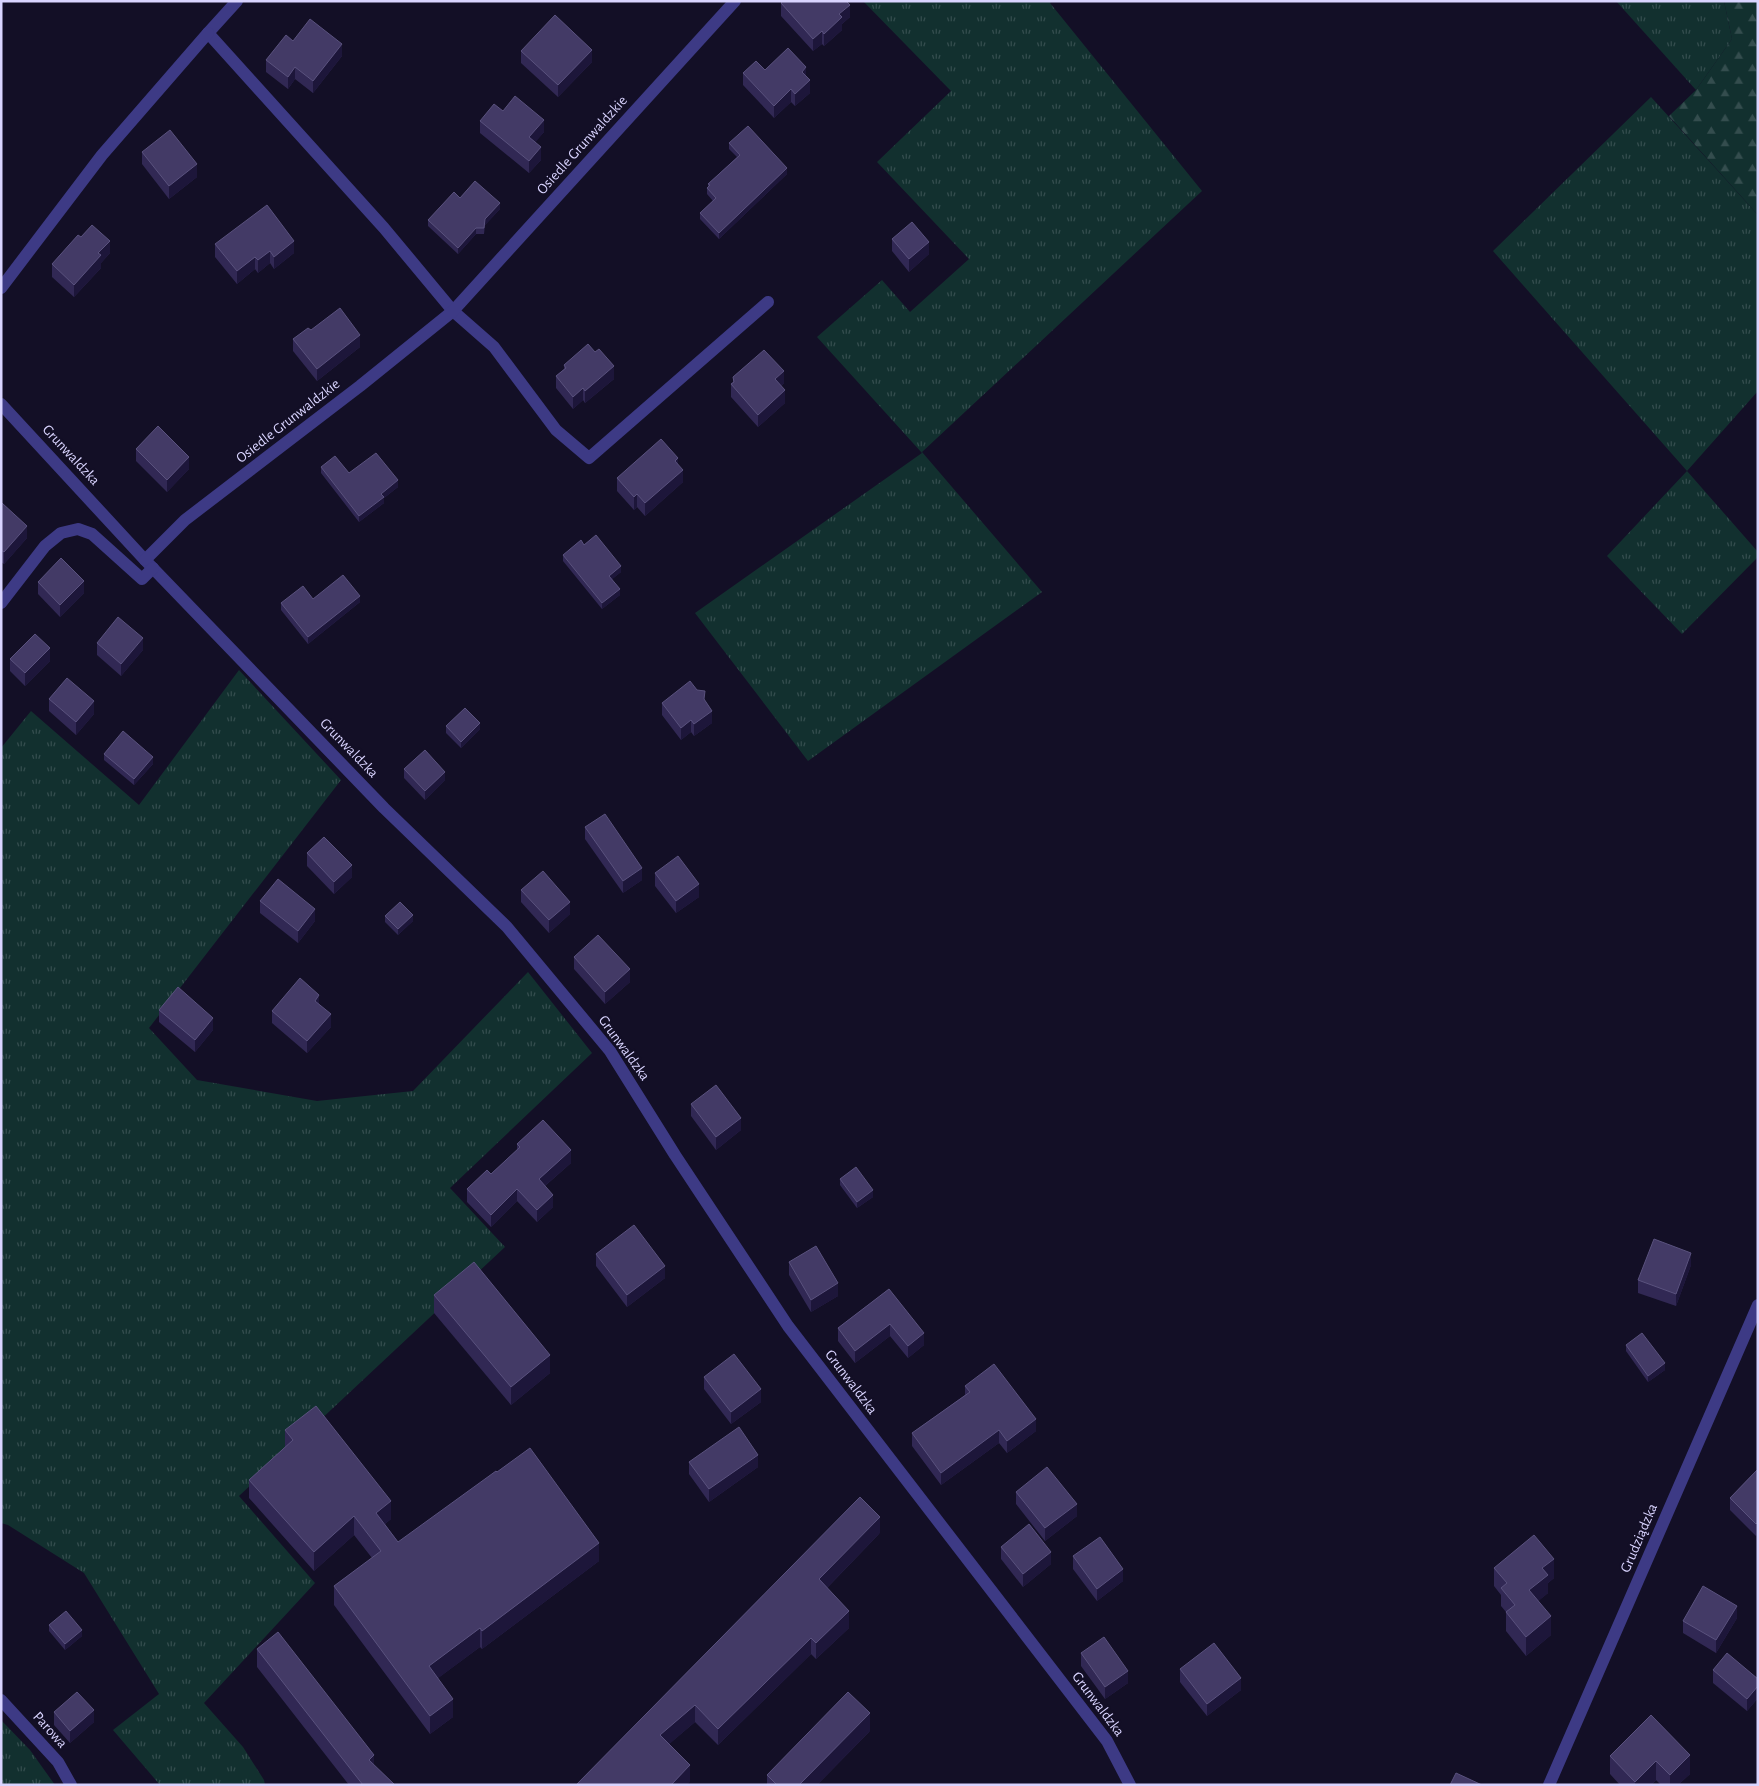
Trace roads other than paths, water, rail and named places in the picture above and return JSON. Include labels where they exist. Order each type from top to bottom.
[{"type":"street","points":[[1,288],[102,155],[237,1]]},
{"type":"street","name":"Osiedle Grunwaldzkie","points":[[149,564],[185,520],[346,397],[454,311],[736,1]]},
{"type":"street","points":[[208,33],[384,228],[454,311],[494,347],[556,430],[589,458],[768,302]]},
{"type":"street","name":"Grunwaldzka","points":[[1,404],[149,564],[384,808],[507,927],[610,1051],[788,1326],[1107,1741],[1130,1785]]},
{"type":"street","points":[[1,603],[45,546],[61,533],[78,529],[92,534],[142,579],[149,564]]},
{"type":"street","name":"Grudziądzka","points":[[1549,1785],[1758,1305]]},
{"type":"street","name":"Parowa","points":[[1,1700],[58,1762],[70,1785]]}]
